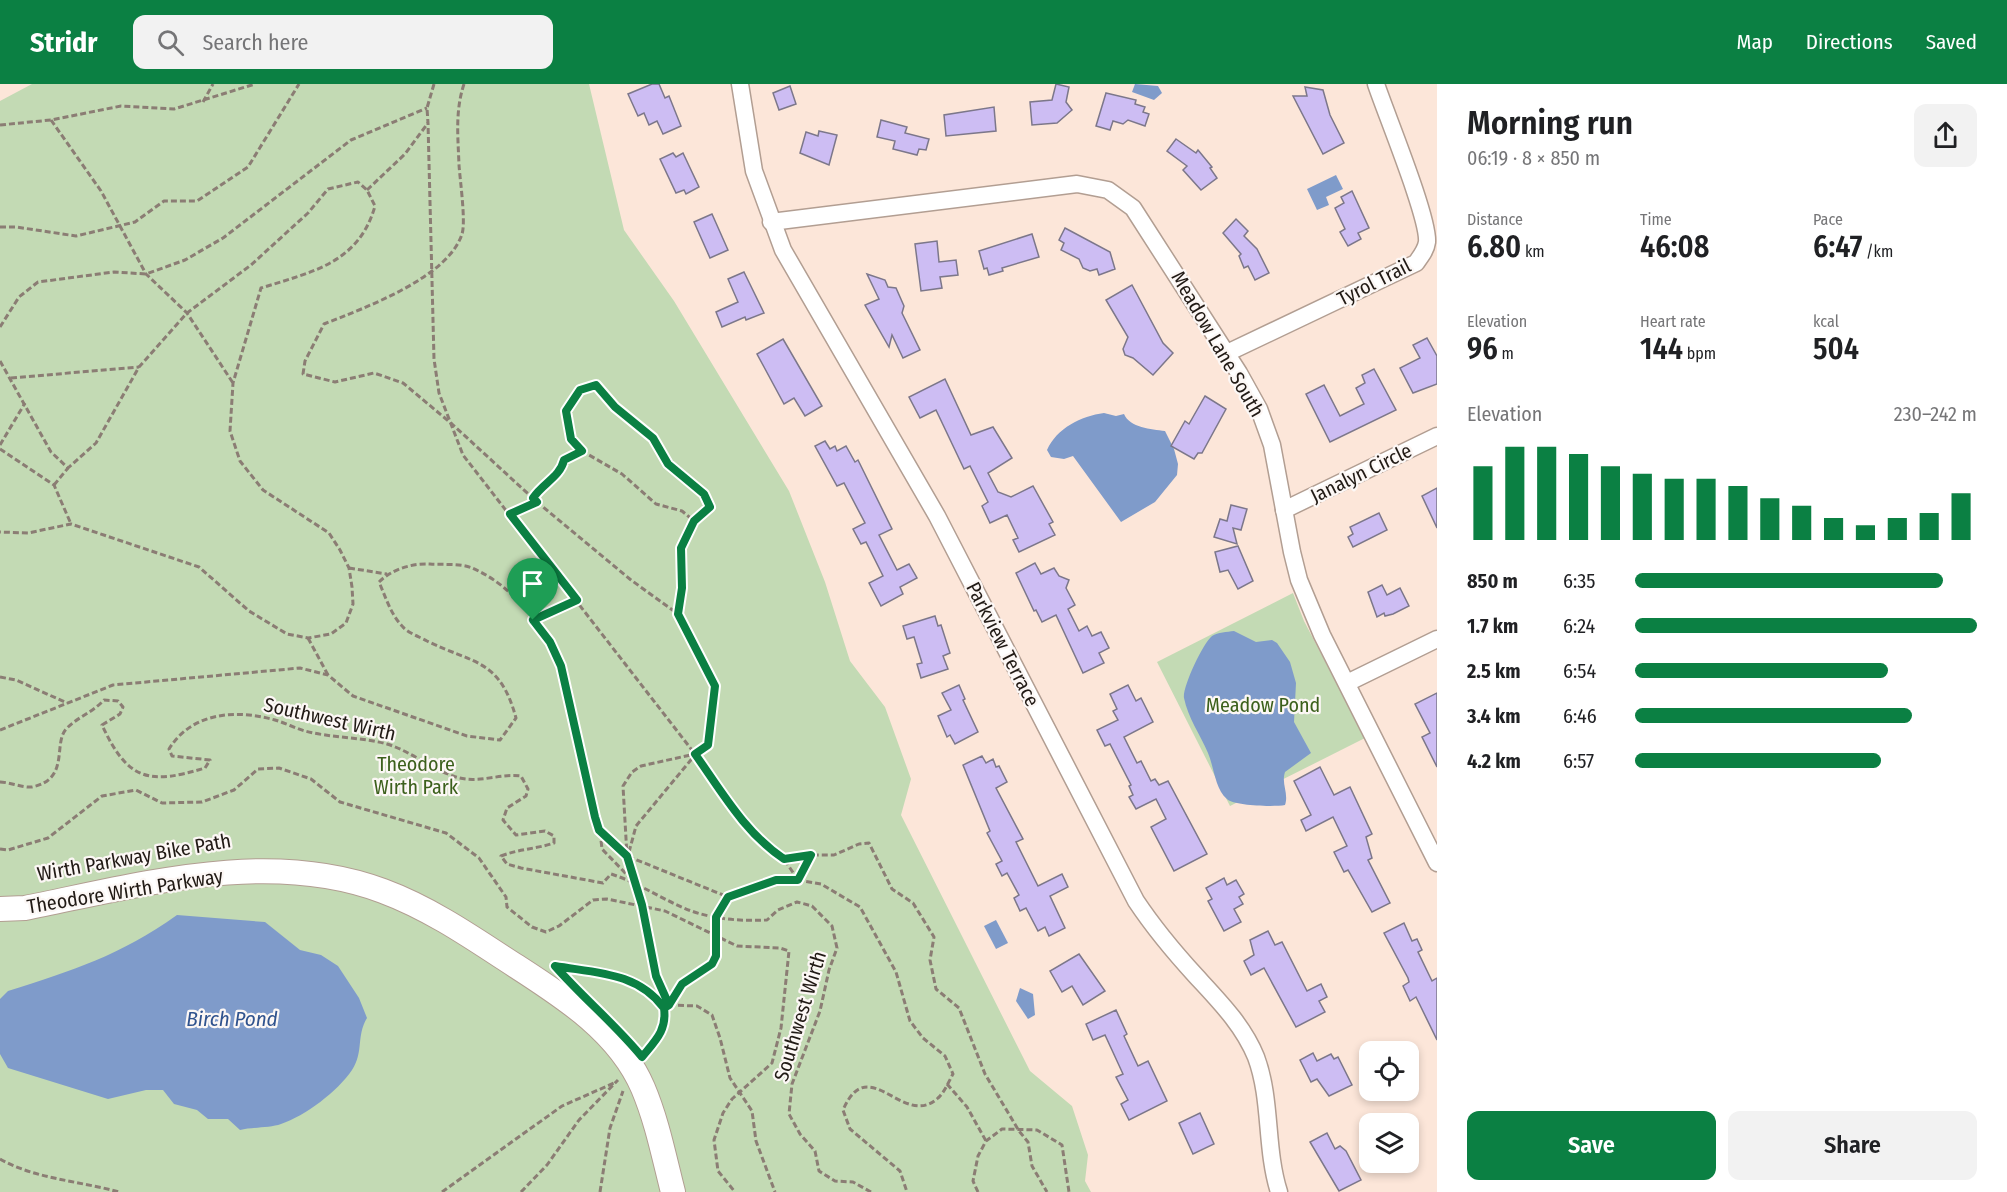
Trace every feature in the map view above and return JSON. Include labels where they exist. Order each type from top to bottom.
[{"type":"street","name":"Parkview Terrace","points":[[740,84],[754,171],[771,222],[801,284],[937,516],[1136,901],[1164,939],[1229,1013],[1250,1044],[1265,1089],[1270,1150],[1279,1192]]},
{"type":"street","name":"Tyrol Trail","points":[[1227,353],[1416,263],[1423,254],[1427,244],[1423,219],[1376,84]]},
{"type":"street","name":"Meadow Lane South","points":[[771,222],[1062,185],[1094,186],[1108,190],[1124,200],[1143,219],[1251,393],[1266,427],[1299,580],[1347,683],[1437,863]]},
{"type":"street","name":"Janalyn Circle","points":[[1284,510],[1437,436]]},
{"type":"street","points":[[1347,683],[1437,639]]},
{"type":"street","name":"Theodore Wirth Parkway","points":[[0,909],[26,908],[196,876],[262,871],[303,873],[345,879],[383,890],[428,910],[537,980],[602,1028],[632,1064],[651,1108],[674,1192]]},
{"type":"path","points":[[202,102],[213,84]]},
{"type":"path","points":[[0,125],[51,120],[121,106],[174,110],[255,84]]},
{"type":"path","points":[[0,227],[16,227],[76,236],[118,224],[135,222],[164,201],[197,201],[248,166],[300,84]]},
{"type":"path","points":[[434,84],[427,108],[434,359],[439,393],[463,454],[695,754],[745,825],[765,846],[784,859],[798,880]]},
{"type":"path","points":[[464,84],[456,126],[463,233],[447,259],[431,272],[372,305],[324,324],[305,361],[303,374],[334,381],[374,373],[403,383],[452,424],[537,502],[631,580],[678,614],[715,686],[708,745],[695,754],[636,826],[627,856]]},
{"type":"path","points":[[0,325],[19,297],[38,282],[114,272],[146,274],[185,260],[223,238],[351,140],[427,108]]},
{"type":"path","points":[[51,120],[101,191],[146,274],[187,314],[233,383]]},
{"type":"path","points":[[367,190],[405,154],[428,123]]},
{"type":"path","points":[[0,532],[28,533],[71,524],[199,567],[249,611],[287,634],[308,638],[331,634],[346,623],[353,604],[349,568],[329,533],[263,490],[240,461],[230,430],[233,383],[261,288],[318,270],[352,249],[369,226],[375,206],[367,190],[358,182],[328,189],[308,213],[251,265],[187,314],[139,367],[96,443],[68,468],[54,485]]},
{"type":"path","points":[[0,362],[51,452],[68,468]]},
{"type":"path","points":[[11,378],[139,367]]},
{"type":"path","points":[[678,614],[681,598],[681,548],[694,521],[710,507],[704,494],[668,464],[653,438],[615,407],[596,385],[580,390],[566,411],[571,439],[582,451],[622,474],[656,504],[681,511],[694,521]]},
{"type":"path","points":[[25,403],[0,447],[54,485],[71,524]]},
{"type":"path","points":[[533,498],[562,470],[564,460],[582,451]]},
{"type":"path","points":[[510,514],[537,502]]},
{"type":"path","points":[[308,638],[328,675],[353,696],[467,736],[500,740],[516,718],[510,695],[494,672],[470,657],[438,646],[404,629],[388,605],[379,582],[387,574],[418,564],[472,568],[517,598],[550,642],[561,666],[602,849],[633,881]]},
{"type":"path","points":[[349,568],[380,571],[387,574]]},
{"type":"path","points":[[533,620],[577,600]]},
{"type":"path","points":[[0,730],[113,685],[300,668],[328,675]]},
{"type":"path","points":[[0,676],[16,680],[67,703]]},
{"type":"path","name":"Southwest Wirth","points":[[0,782],[31,787],[47,779],[57,766],[61,752],[60,741],[66,729],[104,700],[118,701],[123,707],[120,714],[102,726],[109,741],[127,766],[146,777],[172,776],[205,768],[210,760],[189,756],[171,756],[169,749],[174,740],[186,730],[214,715],[244,714],[275,720],[306,731],[386,744],[454,777],[496,780],[511,775],[521,776],[528,789],[526,796],[507,808],[503,820],[516,835],[545,831],[554,836],[554,843],[539,848],[521,849],[501,856],[507,864],[603,884],[611,874],[633,881],[700,914],[743,921],[767,920],[778,910],[798,902],[812,906],[832,926],[837,948],[820,1011],[792,1084],[789,1114],[800,1134],[815,1151],[819,1171],[835,1181],[853,1182],[871,1192]]},
{"type":"path","points":[[669,1005],[656,976],[642,905],[627,856],[623,786],[632,771],[641,766],[695,754]]},
{"type":"path","name":"Southwest Wirth","points":[[0,849],[8,850],[48,838],[102,796],[136,790],[162,803],[202,802],[234,790],[258,769],[279,768],[312,778],[340,802],[446,833],[479,858],[506,897],[507,907],[531,927],[546,932],[559,926],[593,900],[607,899],[665,911],[737,946],[780,948],[789,951],[782,1028],[772,1063],[738,1093],[723,1113],[714,1140],[718,1171],[735,1192]]},
{"type":"path","points":[[599,830],[627,856],[728,897]]},
{"type":"path","points":[[784,859],[811,855],[834,855],[859,844],[869,843],[892,889],[913,903],[934,937],[930,960],[936,989],[959,1008],[986,1074],[1018,1131],[1028,1142],[1032,1166],[1047,1192]]},
{"type":"path","points":[[798,880],[811,855]]},
{"type":"path","points":[[664,1008],[669,1005],[682,984],[712,964],[716,956],[716,917],[728,897],[776,880],[798,880],[821,884],[860,906],[896,972],[910,1021],[923,1038],[945,1056],[953,1074],[938,1098],[913,1106],[876,1087],[858,1088],[849,1097],[843,1110],[850,1129],[900,1171],[908,1192]]},
{"type":"path","points":[[521,1192],[547,1165],[579,1120],[663,1032],[666,1021],[664,1008],[652,992],[620,976],[545,964]]},
{"type":"path","points":[[555,966],[562,974]]},
{"type":"path","points":[[669,1005],[697,1006],[712,1015],[730,1078],[752,1111],[756,1141],[776,1192]]},
{"type":"path","points":[[444,1191],[562,1106],[632,1064]]},
{"type":"path","points":[[600,1192],[610,1128],[632,1064]]},
{"type":"path","points":[[947,1084],[967,1107],[986,1141]]},
{"type":"path","points":[[978,1192],[973,1181],[978,1156],[986,1141],[1002,1130],[1037,1130],[1062,1145],[1069,1192]]},
{"type":"path","points":[[0,1159],[19,1170],[89,1183],[119,1192]]},
{"type":"green space","name":"Theodore Wirth Park","points":[[32,84],[589,84],[624,230],[674,301],[789,491],[825,582],[850,661],[885,707],[911,779],[901,815],[1030,1071],[1072,1106],[1088,1155],[1085,1181],[1091,1192],[0,1192],[0,101]]},
{"type":"green space","name":"Meadow Pond","points":[[1293,593],[1304,621],[1365,738],[1230,806],[1157,662]]},
{"type":"water","points":[[1135,84],[1158,86],[1162,93],[1154,100],[1132,92]]},
{"type":"water","points":[[1336,175],[1343,189],[1326,197],[1329,205],[1317,210],[1307,189]]},
{"type":"water","points":[[1104,413],[1116,416],[1124,414],[1136,425],[1165,431],[1178,464],[1177,475],[1155,502],[1121,522],[1073,456],[1064,459],[1051,457],[1047,450],[1063,429],[1078,420]]},
{"type":"water","name":"Meadow Pond","points":[[1234,631],[1256,642],[1272,640],[1277,643],[1290,662],[1296,683],[1294,722],[1311,753],[1285,772],[1285,805],[1246,805],[1231,801],[1223,795],[1215,778],[1208,753],[1186,705],[1184,693],[1186,685],[1208,640],[1214,635]]},
{"type":"water","name":"Birch Pond","points":[[177,915],[265,922],[300,950],[321,955],[338,966],[359,998],[367,1018],[356,1063],[346,1078],[320,1102],[281,1124],[240,1130],[228,1119],[208,1119],[197,1110],[174,1104],[163,1090],[146,1090],[108,1099],[8,1068],[0,1054],[0,999],[8,991],[115,952]]},
{"type":"water","points":[[996,920],[1008,943],[996,949],[984,926]]},
{"type":"water","points":[[1020,988],[1033,994],[1035,1015],[1028,1019],[1016,1001]]},
{"type":"building","points":[[652,84],[659,84],[665,98],[669,96],[681,126],[663,134],[657,121],[649,125],[644,113],[638,116],[628,94]]},
{"type":"building","points":[[1056,84],[1069,87],[1066,102],[1072,110],[1057,123],[1032,125],[1030,102],[1052,100]]},
{"type":"building","points":[[790,86],[796,104],[779,110],[773,93]]},
{"type":"building","points":[[1305,87],[1323,90],[1330,115],[1344,143],[1323,154],[1293,96],[1307,96]]},
{"type":"building","points":[[1106,93],[1136,100],[1135,104],[1145,107],[1143,112],[1149,114],[1145,126],[1128,120],[1123,124],[1113,121],[1110,130],[1096,126]]},
{"type":"building","points":[[994,107],[996,131],[946,136],[944,115]]},
{"type":"building","points":[[881,120],[907,127],[905,133],[929,139],[926,150],[919,149],[917,155],[893,149],[895,141],[877,137]]},
{"type":"building","points":[[819,131],[837,135],[829,165],[800,153],[806,132],[818,136]]},
{"type":"building","points":[[1176,139],[1196,153],[1198,150],[1212,167],[1210,168],[1217,178],[1201,190],[1183,170],[1187,166],[1167,151]]},
{"type":"building","points":[[673,153],[676,157],[683,153],[699,187],[686,194],[684,190],[676,193],[660,159]]},
{"type":"building","points":[[1352,191],[1369,228],[1358,233],[1361,239],[1348,246],[1340,232],[1345,229],[1335,208],[1344,203],[1341,197]]},
{"type":"building","points":[[712,214],[728,250],[710,258],[694,222]]},
{"type":"building","points":[[1236,219],[1248,231],[1244,236],[1257,249],[1269,273],[1255,280],[1248,266],[1244,268],[1239,256],[1241,254],[1223,233]]},
{"type":"building","points":[[1065,228],[1110,252],[1115,269],[1099,275],[1097,269],[1090,271],[1083,268],[1079,259],[1061,250],[1064,243],[1059,240]]},
{"type":"building","points":[[1032,234],[1039,257],[1002,268],[1003,271],[989,275],[987,268],[984,269],[979,251]]},
{"type":"building","points":[[937,241],[939,262],[956,260],[958,275],[940,277],[942,288],[921,291],[915,244]]},
{"type":"building","points":[[744,272],[764,313],[746,320],[745,317],[722,327],[716,312],[738,302],[728,279]]},
{"type":"building","points":[[867,274],[885,280],[888,287],[896,288],[904,306],[902,313],[920,350],[903,358],[892,335],[889,347],[865,305],[879,299]]},
{"type":"building","points":[[1132,285],[1163,343],[1173,353],[1153,375],[1133,358],[1125,355],[1123,349],[1128,337],[1106,300]]},
{"type":"building","points":[[1427,338],[1437,356],[1437,384],[1413,393],[1400,368],[1420,358],[1413,345]]},
{"type":"building","points":[[783,339],[822,406],[805,416],[794,398],[784,404],[757,354]]},
{"type":"building","points":[[1374,369],[1396,410],[1330,442],[1306,394],[1324,385],[1340,416],[1364,404],[1356,388],[1365,383],[1362,375]]},
{"type":"building","points":[[945,379],[971,435],[993,427],[1012,458],[988,473],[998,492],[1011,497],[1033,486],[1053,522],[1049,524],[1055,535],[1019,552],[1013,540],[1018,538],[1007,515],[990,523],[982,506],[988,502],[970,466],[964,469],[936,410],[920,418],[909,397]]},
{"type":"building","points":[[1205,396],[1226,409],[1202,453],[1198,453],[1194,459],[1171,446],[1185,421],[1189,424]]},
{"type":"building","points":[[825,441],[830,449],[835,446],[837,451],[846,446],[855,462],[858,460],[892,529],[879,535],[897,570],[909,564],[917,578],[900,587],[903,594],[881,606],[869,583],[883,576],[866,542],[861,544],[853,529],[865,523],[844,483],[837,486],[815,446]]},
{"type":"building","points":[[1437,488],[1437,528],[1422,496]]},
{"type":"building","points":[[1231,505],[1247,509],[1241,530],[1233,528],[1237,544],[1214,537],[1220,519],[1227,521]]},
{"type":"building","points":[[1379,513],[1387,530],[1353,547],[1348,537],[1353,534],[1350,527]]},
{"type":"building","points":[[1238,546],[1253,581],[1238,589],[1228,570],[1220,572],[1215,552]]},
{"type":"building","points":[[1035,563],[1041,574],[1054,568],[1059,576],[1069,580],[1066,588],[1075,605],[1068,609],[1079,631],[1087,626],[1092,636],[1101,632],[1109,648],[1099,653],[1104,663],[1083,673],[1056,615],[1042,622],[1036,610],[1034,611],[1016,573]]},
{"type":"building","points":[[1382,585],[1387,595],[1400,588],[1409,606],[1393,614],[1385,616],[1384,613],[1377,617],[1368,592]]},
{"type":"building","points":[[935,616],[938,626],[941,625],[950,653],[943,656],[948,669],[921,678],[917,664],[922,663],[914,637],[907,639],[903,626]]},
{"type":"building","points":[[959,685],[965,699],[963,700],[978,732],[955,744],[950,735],[947,737],[938,716],[951,710],[942,693]]},
{"type":"building","points":[[1128,685],[1136,701],[1141,698],[1153,722],[1124,737],[1137,763],[1141,761],[1151,781],[1155,779],[1159,785],[1168,781],[1207,854],[1174,871],[1151,827],[1166,819],[1156,799],[1136,809],[1129,797],[1133,795],[1129,786],[1131,785],[1110,744],[1105,746],[1097,730],[1118,720],[1113,711],[1117,709],[1110,694]]},
{"type":"building","points":[[1437,693],[1437,767],[1422,737],[1430,733],[1415,704]]},
{"type":"building","points":[[982,756],[986,763],[993,759],[1007,782],[996,788],[1023,839],[1016,842],[1038,886],[1062,874],[1068,887],[1050,896],[1065,928],[1049,936],[1045,927],[1038,931],[1026,908],[1020,911],[1014,898],[1019,895],[1007,873],[1002,876],[996,864],[1002,861],[987,833],[990,831],[963,765]]},
{"type":"building","points":[[1320,767],[1334,795],[1350,787],[1372,834],[1366,837],[1372,858],[1368,860],[1390,903],[1372,912],[1348,870],[1344,872],[1334,852],[1347,846],[1333,817],[1306,831],[1301,820],[1311,815],[1294,781]]},
{"type":"building","points":[[1224,878],[1227,885],[1236,880],[1244,894],[1239,897],[1243,904],[1234,909],[1241,922],[1224,931],[1208,901],[1212,899],[1206,888]]},
{"type":"building","points":[[1404,923],[1412,941],[1417,939],[1422,950],[1418,952],[1432,981],[1437,978],[1437,1040],[1416,997],[1410,1001],[1403,986],[1409,982],[1408,978],[1384,933]]},
{"type":"building","points":[[1268,931],[1275,945],[1282,942],[1307,991],[1321,984],[1327,997],[1319,1001],[1325,1012],[1296,1027],[1264,968],[1251,975],[1244,961],[1254,955],[1250,940]]},
{"type":"building","points":[[1079,954],[1105,991],[1083,1005],[1072,986],[1062,992],[1050,971]]},
{"type":"building","points":[[1116,1010],[1127,1034],[1124,1036],[1138,1066],[1148,1061],[1167,1101],[1129,1120],[1121,1104],[1128,1100],[1116,1077],[1123,1074],[1105,1035],[1093,1040],[1086,1024]]},
{"type":"building","points":[[1313,1053],[1317,1061],[1331,1054],[1334,1059],[1338,1057],[1352,1085],[1329,1096],[1317,1079],[1311,1082],[1300,1060]]},
{"type":"building","points":[[1200,1113],[1214,1144],[1193,1154],[1179,1123]]},
{"type":"building","points":[[1327,1133],[1335,1149],[1340,1146],[1346,1151],[1361,1180],[1339,1191],[1310,1142]]},
{"type":"route","points":[[533,620],[550,642],[561,666],[599,830],[627,856],[642,905],[656,976],[669,1005],[664,1008],[666,1021],[663,1032],[642,1057],[608,1019],[583,999],[555,966],[620,976],[652,992],[664,1008],[669,1005],[682,984],[712,964],[716,956],[716,917],[728,897],[776,880],[798,880],[811,855],[784,859],[765,846],[745,825],[695,754],[708,745],[715,686],[678,614],[682,588],[681,548],[694,521],[710,507],[704,494],[668,464],[663,451],[653,438],[615,407],[596,385],[580,390],[566,411],[571,439],[582,451],[564,460],[562,470],[538,490],[533,498],[537,502],[510,514],[577,600],[533,620]]}]
